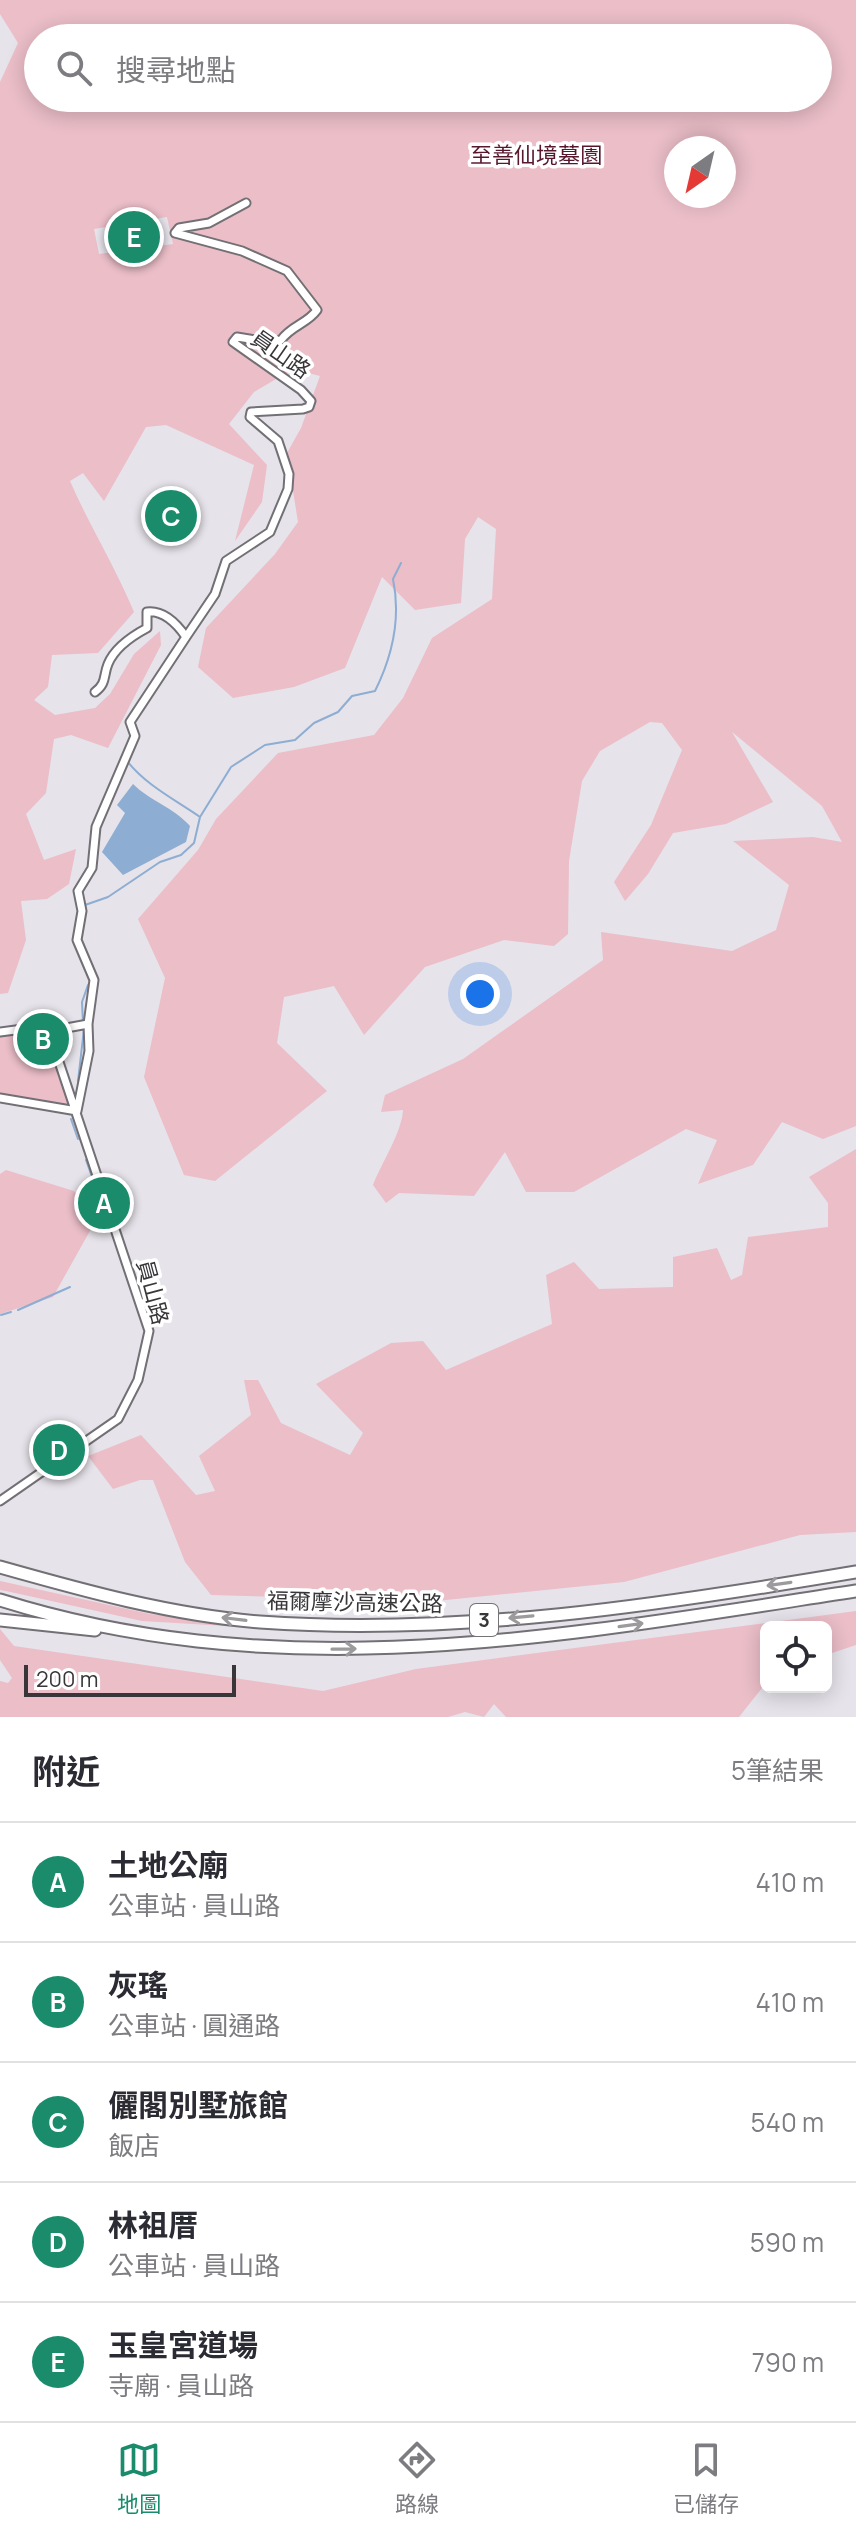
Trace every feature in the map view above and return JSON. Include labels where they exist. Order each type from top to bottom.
[{"type":"highway","points":[[0,1559],[112,1598]]},
{"type":"highway","name":"福爾摩沙高速公路","points":[[0,1567],[112,1598],[258,1622],[350,1626],[446,1624],[629,1608],[856,1572]]},
{"type":"highway","name":"福爾摩沙高速公路","points":[[0,1600],[127,1632],[241,1647],[455,1646],[582,1632],[856,1591]]},
{"type":"highway","points":[[0,1620],[63,1629],[127,1632]]},
{"type":"street","name":"員山路","points":[[0,1501],[118,1419],[138,1380],[149,1331],[77,1111],[89,1051],[84,1025],[94,980],[77,940],[82,911],[78,891],[92,868],[96,827],[135,736],[130,722],[215,594],[226,561],[270,532],[288,489],[289,474],[278,441],[250,417],[251,412],[303,409],[309,407],[311,401],[301,390],[233,342],[237,337],[269,342],[281,340],[290,327],[311,319],[317,310],[313,302],[287,271],[242,251],[175,233],[179,228],[209,223],[246,203]]},
{"type":"street","points":[[95,692],[106,679],[109,663],[122,645],[147,628],[147,612],[162,613],[186,637]]},
{"type":"street","points":[[48,1039],[61,1029],[84,1025]]},
{"type":"street","points":[[0,1032],[23,1029],[48,1039],[77,1111]]},
{"type":"street","points":[[0,1098],[77,1111]]},
{"type":"green space","name":"至善仙境墓園","points":[[0,0],[856,0],[856,1126],[823,1139],[782,1122],[753,1165],[698,1184],[717,1140],[686,1129],[574,1192],[526,1192],[505,1152],[474,1196],[399,1193],[386,1203],[373,1185],[402,1119],[403,1110],[381,1112],[385,1095],[463,1059],[603,960],[601,932],[732,951],[776,930],[789,885],[733,841],[813,837],[842,842],[822,806],[732,732],[773,802],[726,824],[673,833],[648,874],[625,901],[614,882],[651,825],[682,750],[662,723],[650,722],[600,751],[582,781],[569,861],[568,934],[554,946],[504,940],[425,967],[364,1035],[334,986],[284,997],[277,1043],[327,1091],[215,1181],[184,1175],[144,1077],[165,978],[138,919],[198,850],[216,819],[278,753],[374,735],[403,698],[432,638],[492,599],[496,529],[478,517],[465,539],[461,603],[415,610],[382,577],[345,668],[294,687],[233,698],[198,667],[206,628],[275,554],[298,522],[287,453],[301,428],[320,376],[293,369],[254,392],[229,424],[267,465],[262,502],[235,541],[254,465],[166,425],[146,427],[104,501],[83,473],[70,481],[134,612],[98,653],[52,655],[48,687],[34,700],[55,715],[95,708],[110,694],[134,654],[160,631],[161,645],[108,748],[71,735],[54,739],[46,793],[26,814],[44,860],[76,849],[69,884],[47,899],[21,901],[26,940],[8,993],[0,994],[0,82],[18,43],[0,14]],"holes":[[[167,217],[173,244],[99,254],[94,229]]]},
{"type":"green space","points":[[17,1033],[45,1034],[70,1106],[0,1093],[0,1037]]},
{"type":"green space","points":[[856,1149],[856,1532],[800,1535],[624,1582],[436,1601],[211,1595],[185,1562],[153,1480],[140,1480],[113,1489],[88,1456],[141,1435],[196,1495],[215,1491],[199,1456],[251,1415],[244,1380],[258,1380],[281,1423],[350,1455],[363,1433],[316,1384],[391,1343],[423,1341],[446,1370],[552,1324],[546,1275],[574,1262],[599,1289],[673,1287],[673,1257],[717,1248],[731,1280],[742,1275],[748,1237],[828,1227],[828,1203],[809,1177]]},
{"type":"green space","points":[[6,1170],[74,1191],[96,1220],[53,1297],[0,1314],[0,1174]]},
{"type":"green space","points":[[0,1581],[150,1614],[277,1629],[142,1621],[0,1590]]},
{"type":"green space","points":[[856,1611],[856,1645],[832,1653],[832,1621],[780,1621]]},
{"type":"green space","points":[[760,1624],[760,1691],[739,1717],[506,1717],[494,1704],[484,1717],[465,1712],[448,1717],[0,1717],[0,1681],[8,1683],[12,1678],[0,1660],[0,1629],[14,1646],[323,1691],[416,1669]]},
{"type":"water","points":[[133,784],[190,826],[186,842],[123,875],[102,852],[125,813],[117,805]]},
{"type":"waterway","points":[[85,905],[108,897],[160,862],[181,855],[194,843],[200,817],[231,767],[265,745],[295,740],[314,723],[338,712],[352,696],[375,691],[387,664],[394,636],[396,608],[393,579],[401,563]]},
{"type":"waterway","points":[[199,611],[207,598]]},
{"type":"waterway","points":[[136,708],[182,636]]},
{"type":"waterway","points":[[127,761],[152,785],[200,817]]},
{"type":"waterway","points":[[83,1023],[82,1002],[88,985]]},
{"type":"waterway","points":[[78,1081],[84,1029]]},
{"type":"waterway","points":[[71,1119],[78,1139]]},
{"type":"waterway","points":[[86,1160],[103,1208]]},
{"type":"waterway","points":[[18,1310],[70,1287]]},
{"type":"waterway","points":[[1,1315],[11,1312]]},
{"type":"place","name":"玉皇宮道場","points":[[134,237]]},
{"type":"place","name":"儷閣別墅旅館","points":[[171,516]]},
{"type":"place","name":"灰瑤","points":[[43,1039]]},
{"type":"place","name":"土地公廟","points":[[104,1203]]},
{"type":"place","name":"林祖厝","points":[[59,1450]]}]
